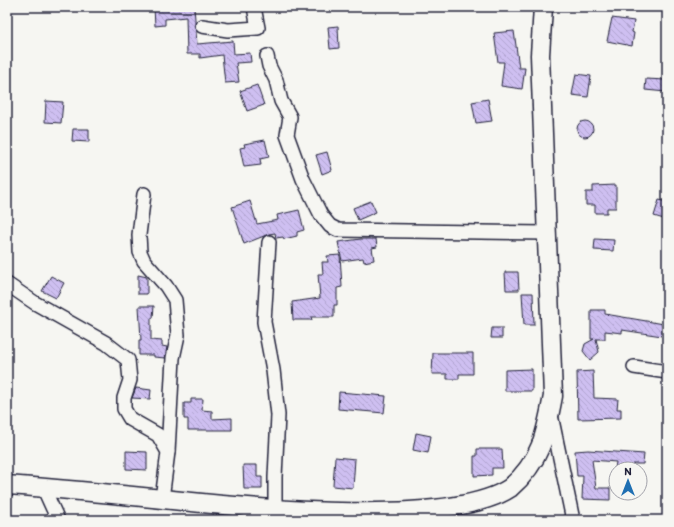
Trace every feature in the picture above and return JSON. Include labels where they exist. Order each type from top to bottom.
[{"type":"street","points":[[202,26],[228,30],[258,28],[254,7]]},
{"type":"street","points":[[7,485],[323,516],[406,518],[454,512],[489,501],[509,489],[535,460],[546,433],[553,396],[540,55],[542,7]]},
{"type":"street","points":[[267,56],[269,66],[276,80],[281,101],[290,117],[287,135],[294,157],[316,204],[330,226],[338,230],[546,233]]},
{"type":"street","points":[[144,194],[140,252],[144,261],[166,286],[175,300],[178,335],[174,358],[168,452],[162,499]]},
{"type":"street","points":[[269,242],[264,322],[273,370],[278,415],[275,511]]},
{"type":"street","points":[[7,284],[35,303],[86,331],[121,353],[128,360],[130,380],[124,398],[124,408],[130,419],[158,435],[168,452]]},
{"type":"street","points":[[634,367],[667,372]]},
{"type":"street","points":[[550,411],[573,520]]},
{"type":"street","points":[[43,488],[58,520]]},
{"type":"building","points":[[154,7],[194,7],[197,44],[233,41],[234,54],[250,53],[251,62],[236,63],[239,82],[225,83],[222,55],[200,58],[200,54],[187,54],[186,17],[165,19],[165,25],[155,26]]},
{"type":"building","points":[[612,18],[634,21],[632,46],[607,41]]},
{"type":"building","points":[[338,26],[339,48],[330,49],[328,27]]},
{"type":"building","points":[[514,31],[519,68],[525,68],[522,89],[501,86],[504,62],[498,62],[494,33]]},
{"type":"building","points":[[576,74],[591,76],[588,97],[572,95]]},
{"type":"building","points":[[646,79],[666,80],[666,92],[645,90]]},
{"type":"building","points":[[257,85],[264,105],[247,111],[240,91]]},
{"type":"building","points":[[488,99],[492,121],[476,123],[472,102]]},
{"type":"building","points":[[46,101],[63,102],[61,123],[45,122]]},
{"type":"building","points":[[582,121],[588,121],[593,126],[591,135],[588,137],[582,137],[577,132],[577,126]]},
{"type":"building","points":[[73,129],[89,129],[89,142],[72,141]]},
{"type":"building","points":[[265,140],[269,157],[260,159],[261,165],[244,167],[240,148],[245,147],[244,144]]},
{"type":"building","points":[[327,152],[332,170],[322,174],[316,155]]},
{"type":"building","points":[[616,185],[616,208],[607,208],[607,213],[595,213],[595,205],[586,205],[586,192],[593,192],[593,186]]},
{"type":"building","points":[[659,200],[667,202],[667,220],[654,216]]},
{"type":"building","points":[[250,201],[257,224],[278,220],[277,215],[299,210],[304,230],[297,232],[297,236],[284,239],[283,237],[276,238],[275,233],[244,244],[232,207]]},
{"type":"building","points":[[371,201],[376,212],[358,220],[353,208]]},
{"type":"building","points":[[376,239],[377,247],[372,248],[374,260],[364,262],[363,258],[342,261],[338,242]]},
{"type":"building","points":[[595,239],[614,240],[613,251],[594,250]]},
{"type":"building","points":[[340,255],[342,287],[337,288],[337,305],[334,305],[334,317],[311,317],[312,320],[293,320],[292,302],[320,298],[318,274],[323,274],[322,262],[328,262],[327,256]]},
{"type":"building","points":[[505,272],[518,272],[519,290],[506,290]]},
{"type":"building","points":[[138,275],[147,277],[147,294],[138,294]]},
{"type":"building","points":[[51,276],[64,283],[56,298],[42,291]]},
{"type":"building","points":[[522,293],[533,293],[534,325],[524,325]]},
{"type":"building","points":[[139,306],[154,306],[153,318],[151,318],[151,340],[162,341],[162,346],[167,347],[165,358],[154,357],[154,355],[139,355],[139,340],[141,340]]},
{"type":"building","points":[[591,310],[605,310],[605,314],[664,324],[662,336],[622,330],[622,333],[605,331],[605,339],[596,339],[599,352],[590,360],[583,351],[585,344],[594,339],[591,339]]},
{"type":"building","points":[[492,328],[502,328],[502,338],[491,338]]},
{"type":"building","points":[[433,353],[473,353],[473,374],[459,374],[459,379],[447,379],[447,374],[432,374]]},
{"type":"building","points":[[532,369],[532,391],[505,391],[505,370]]},
{"type":"building","points":[[593,371],[594,398],[618,399],[617,409],[621,409],[621,418],[578,419],[577,372]]},
{"type":"building","points":[[136,388],[151,390],[150,399],[132,398]]},
{"type":"building","points":[[339,392],[386,396],[384,413],[338,409]]},
{"type":"building","points":[[191,399],[203,399],[202,410],[212,411],[212,419],[232,418],[232,430],[188,430],[188,419],[184,419],[184,403],[191,403]]},
{"type":"building","points":[[416,433],[431,436],[428,453],[413,450]]},
{"type":"building","points":[[477,449],[502,449],[503,468],[492,468],[492,475],[474,476],[474,456],[477,456]]},
{"type":"building","points":[[588,450],[644,454],[643,461],[592,460],[596,488],[608,488],[608,500],[582,499],[583,476],[577,476],[575,451]]},
{"type":"building","points":[[126,451],[147,452],[147,470],[126,469]]},
{"type":"building","points":[[335,457],[355,459],[353,488],[333,486]]},
{"type":"building","points":[[243,465],[257,465],[257,477],[262,477],[262,489],[244,489]]}]
